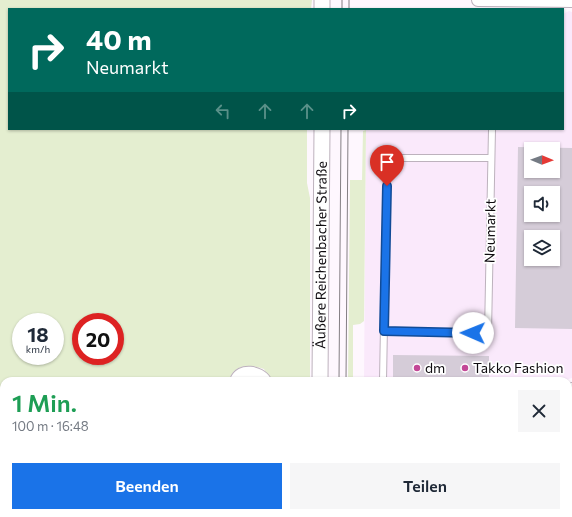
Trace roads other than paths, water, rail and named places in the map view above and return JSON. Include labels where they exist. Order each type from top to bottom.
[{"type":"street","points":[[478,0],[572,1]]},
{"type":"street","name":"Äußere Reichenbacher Straße","points":[[320,377],[322,130]]},
{"type":"street","points":[[239,377],[241,374],[247,373],[260,375],[262,377]]},
{"type":"lane","name":"Neumarkt","points":[[384,331],[488,333],[492,130]]},
{"type":"lane","points":[[383,377],[387,158],[491,158]]},
{"type":"tram line","points":[[342,0],[342,8]]},
{"type":"tram line","points":[[349,0],[349,8]]},
{"type":"tram line","points":[[339,377],[341,130]]},
{"type":"tram line","points":[[346,377],[348,130]]},
{"type":"place","name":"dm","points":[[417,368]]},
{"type":"place","name":"Takko Fashion","points":[[465,368]]}]
